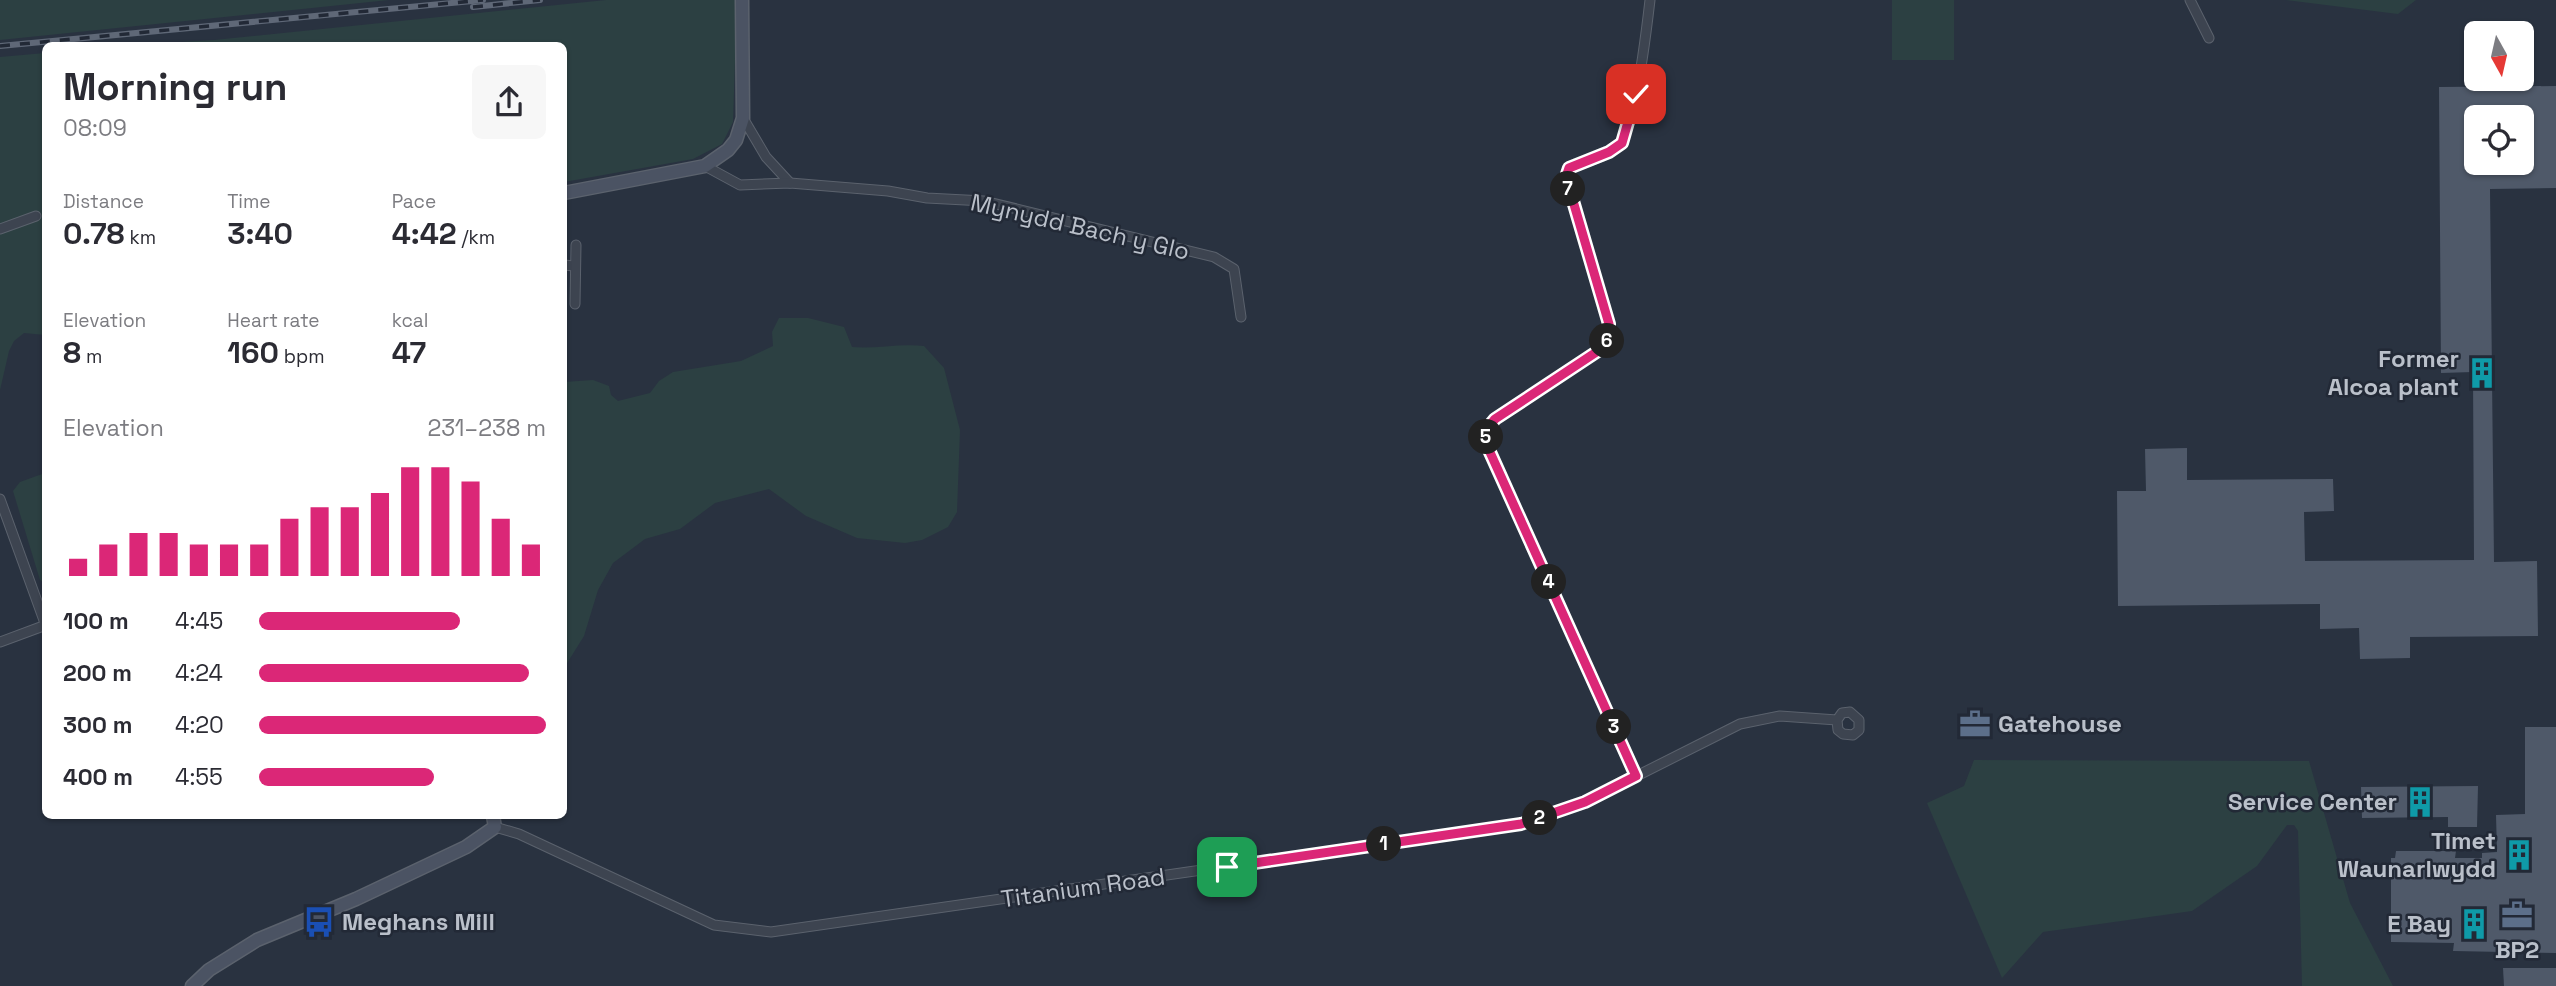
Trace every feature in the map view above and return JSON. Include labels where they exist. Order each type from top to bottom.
[{"type":"street","points":[[567,192],[705,166],[728,150],[736,140],[743,118],[742,0]]},
{"type":"street","points":[[1636,776],[1489,450],[1485,431],[1495,419],[1601,349],[1609,338],[1609,324],[1566,177],[1569,168],[1609,152],[1622,143],[1636,94],[1650,0]]},
{"type":"street","points":[[2190,0],[2209,38]]},
{"type":"street","points":[[743,118],[766,157],[790,183]]},
{"type":"street","name":"Mynydd Bach y Glo","points":[[705,166],[740,185],[790,183],[888,191],[927,198],[984,201],[1214,257],[1234,269],[1241,317]]},
{"type":"street","points":[[0,229],[36,216]]},
{"type":"street","points":[[575,304],[576,245]]},
{"type":"street","points":[[567,265],[574,266]]},
{"type":"street","points":[[0,499],[42,618]]},
{"type":"street","points":[[0,642],[42,627]]},
{"type":"street","name":"Titanium Road","points":[[494,821],[714,925],[771,932],[1521,824],[1585,802],[1754,720],[1780,716],[1837,720]]},
{"type":"street","points":[[192,986],[209,970],[257,940],[356,899],[466,847],[494,821]]},
{"type":"green space","points":[[0,0],[389,0],[0,40]]},
{"type":"green space","points":[[606,0],[737,0],[733,122],[722,144],[693,159],[567,181],[567,42],[182,42]]},
{"type":"green space","points":[[1892,0],[1954,0],[1954,60],[1892,60]]},
{"type":"green space","points":[[2285,0],[2416,0],[2398,14]]},
{"type":"green space","points":[[42,53],[42,335],[24,333],[14,341],[0,390],[0,57]]},
{"type":"green space","points":[[779,318],[808,318],[844,327],[852,347],[924,346],[944,368],[960,430],[957,512],[948,527],[922,540],[905,543],[857,538],[806,516],[769,489],[715,503],[680,529],[645,539],[613,563],[598,590],[584,636],[567,663],[567,382],[593,380],[609,386],[611,395],[618,401],[650,393],[659,381],[673,372],[741,361],[773,346],[772,332]]},
{"type":"green space","points":[[42,474],[42,581],[13,491],[20,482]]},
{"type":"green space","points":[[1974,760],[2309,761],[2350,903],[2393,986],[2302,986],[2298,831],[2294,825],[2287,825],[2257,866],[2192,911],[2043,932],[2002,978],[1927,803],[1964,786]]},
{"type":"building","name":"Former Alcoa plant","points":[[2534,86],[2556,86],[2556,188],[2490,189],[2494,562],[2537,561],[2538,636],[2410,637],[2410,658],[2360,659],[2359,628],[2320,629],[2320,604],[2118,606],[2117,491],[2146,491],[2145,449],[2187,448],[2187,480],[2333,479],[2334,511],[2304,512],[2305,561],[2474,560],[2473,372],[2441,373],[2439,87],[2464,87],[2464,91],[2534,91]]},
{"type":"building","name":"Gatehouse","points":[[1966,718],[1985,718],[1985,730],[1966,730]]},
{"type":"building","name":"Timet Waunarlwydd","points":[[2525,727],[2556,727],[2556,953],[2453,951],[2454,943],[2391,942],[2391,858],[2395,858],[2396,851],[2456,851],[2455,858],[2482,858],[2482,853],[2497,852],[2496,815],[2525,814]]},
{"type":"building","name":"Service Center","points":[[2478,786],[2477,827],[2448,827],[2448,817],[2362,818],[2361,787]]},
{"type":"building","points":[[2503,968],[2556,968],[2556,986],[2504,986]]},
{"type":"railway","points":[[0,46],[483,0]]},
{"type":"railway","points":[[473,7],[540,0]]},
{"type":"place","name":"Former Alcoa plant","points":[[2482,373]]},
{"type":"place","name":"Gatehouse","points":[[1975,724]]},
{"type":"place","name":"Service Center","points":[[2420,802]]},
{"type":"place","name":"Timet Waunarlwydd","points":[[2519,855]]},
{"type":"place","name":"BP2","points":[[2517,915]]},
{"type":"place","name":"Meghans Mill","points":[[319,922]]},
{"type":"place","name":"E Bay","points":[[2474,924]]},
{"type":"route","points":[[1227,867],[1521,824],[1585,802],[1636,776],[1489,450],[1485,431],[1495,419],[1601,349],[1609,338],[1609,324],[1566,177],[1569,168],[1609,152],[1622,143],[1636,94]]}]
